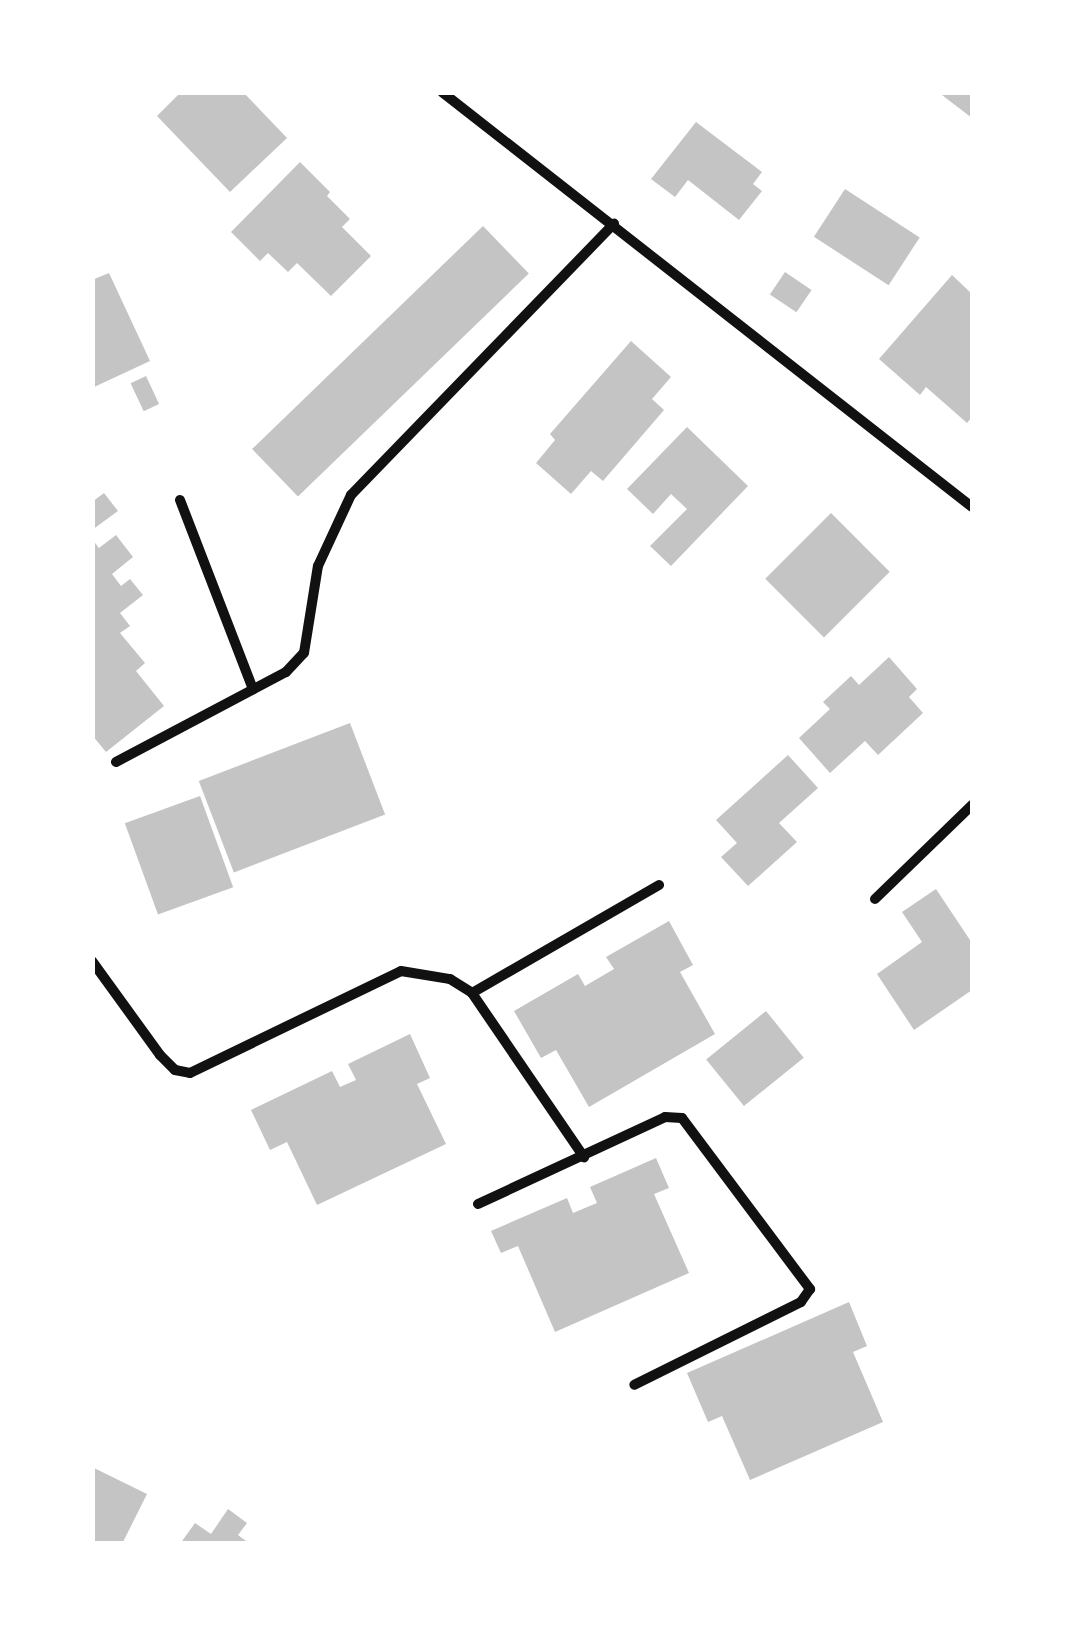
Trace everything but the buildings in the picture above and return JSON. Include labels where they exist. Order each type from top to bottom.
[{"type":"street","points":[[442,92],[972,506]]},
{"type":"street","points":[[116,762],[254,690],[304,652],[318,566],[352,495],[614,224]]},
{"type":"street","points":[[180,500],[254,690]]},
{"type":"street","points":[[875,899],[972,805]]},
{"type":"street","points":[[472,993],[659,884]]},
{"type":"street","points":[[92,961],[160,1055],[175,1070],[190,1072],[401,972],[450,979],[472,993],[584,1157]]},
{"type":"street","points":[[478,1204],[665,1116],[682,1118],[810,1288],[802,1302],[634,1385]]}]
